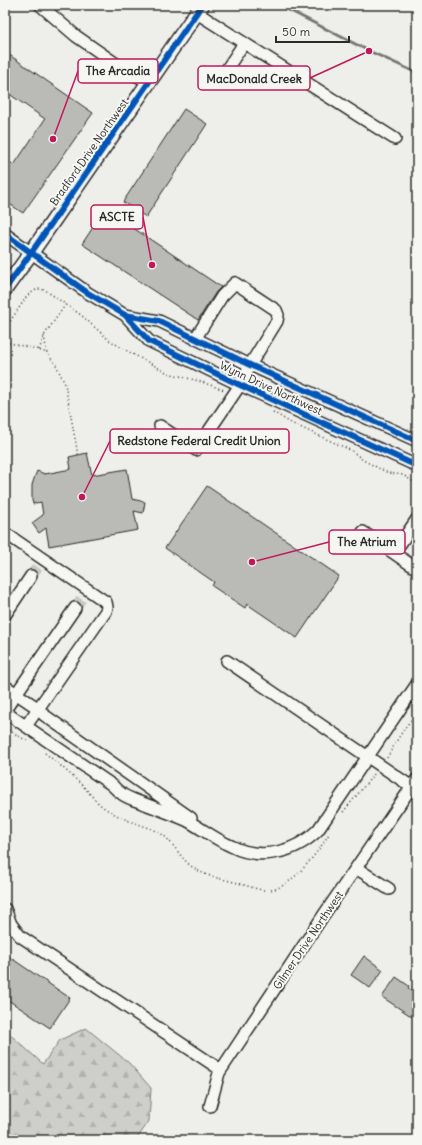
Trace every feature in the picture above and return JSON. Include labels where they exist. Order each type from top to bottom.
[{"type":"main road","name":"Bradford Drive Northwest","points":[[5,289],[199,9]]},
{"type":"street","points":[[40,5],[76,36],[125,70],[149,82]]},
{"type":"street","points":[[199,9],[244,43],[395,138]]},
{"type":"street","points":[[217,84],[244,43]]},
{"type":"street","name":"Wynn Drive Northwest","points":[[5,234],[88,293],[125,316],[149,341],[240,385],[417,466]]},
{"type":"street","points":[[160,426],[196,450],[240,385],[250,365],[277,321],[278,315],[276,310],[235,283],[222,296],[195,339]]},
{"type":"street","name":"Wynn Drive Northwest","points":[[125,316],[159,321],[250,365],[417,441]]},
{"type":"street","points":[[394,553],[417,519]]},
{"type":"street","points":[[363,532],[417,569]]},
{"type":"street","points":[[5,533],[40,562],[85,593],[106,602],[107,606],[106,611],[26,726]]},
{"type":"street","points":[[5,615],[31,576]]},
{"type":"street","points":[[75,608],[5,711],[112,785],[122,794],[186,820],[222,842],[247,853],[268,854],[287,850],[304,841],[318,830],[417,684]]},
{"type":"street","points":[[227,661],[381,766],[414,783]]},
{"type":"street","points":[[5,686],[189,816],[206,831]]},
{"type":"street","name":"Gilmer Drive Northwest","points":[[210,1106],[219,1073],[414,783]]},
{"type":"street","points":[[356,868],[388,889]]},
{"type":"street","points":[[5,909],[11,924],[20,936],[221,1070]]},
{"type":"path","points":[[5,332],[27,296],[38,289]]},
{"type":"path","points":[[39,350],[44,336],[66,304]]},
{"type":"path","points":[[44,336],[47,353],[56,365],[65,384],[78,455]]},
{"type":"path","points":[[5,342],[47,353]]},
{"type":"path","points":[[342,815],[387,759],[402,732],[417,713]]},
{"type":"path","points":[[5,728],[31,743]]},
{"type":"path","points":[[44,753],[73,776],[101,805],[118,816],[160,833],[167,838],[189,865],[199,872],[260,890],[278,888],[295,876],[318,851],[330,832]]},
{"type":"green space","points":[[86,1028],[129,1063],[151,1088],[149,1121],[136,1140],[5,1140],[5,1030],[43,1064],[60,1040]]},
{"type":"building","points":[[5,52],[93,113],[23,213],[5,201],[5,159],[14,165],[45,119],[5,91]]},
{"type":"building","points":[[184,109],[207,124],[146,217],[123,202]]},
{"type":"building","points":[[105,209],[221,287],[216,292],[198,320],[82,244]]},
{"type":"building","points":[[87,453],[92,475],[127,469],[132,499],[145,502],[143,513],[134,511],[138,530],[49,546],[46,528],[39,533],[32,523],[43,515],[41,502],[33,504],[32,500],[32,485],[37,471],[45,474],[71,469],[69,457]]},
{"type":"building","points":[[207,486],[339,576],[297,638],[247,604],[245,608],[212,586],[214,582],[165,548]]},
{"type":"building","points":[[5,954],[70,998],[50,1028],[5,998]]},
{"type":"building","points":[[364,956],[383,970],[370,988],[351,975]]},
{"type":"building","points":[[396,977],[417,994],[417,1020],[382,997]]},
{"type":"waterway","points":[[279,5],[369,51],[417,73]]},
{"type":"tunnel","points":[[31,576],[38,566]]},
{"type":"tunnel","points":[[75,608],[83,596]]},
{"type":"cycle path","points":[[5,289],[202,5]]},
{"type":"cycle path","points":[[5,234],[88,293],[125,315],[149,341],[240,385],[417,466]]},
{"type":"cycle path","points":[[125,315],[159,321],[250,365],[417,441]]},
{"type":"place","name":"MacDonald Creek","points":[[369,51]]},
{"type":"place","name":"The Arcadia","points":[[53,139]]},
{"type":"place","name":"ASCTE","points":[[152,265]]},
{"type":"place","name":"Redstone Federal Credit Union","points":[[82,497]]},
{"type":"place","name":"The Atrium","points":[[252,562]]}]
